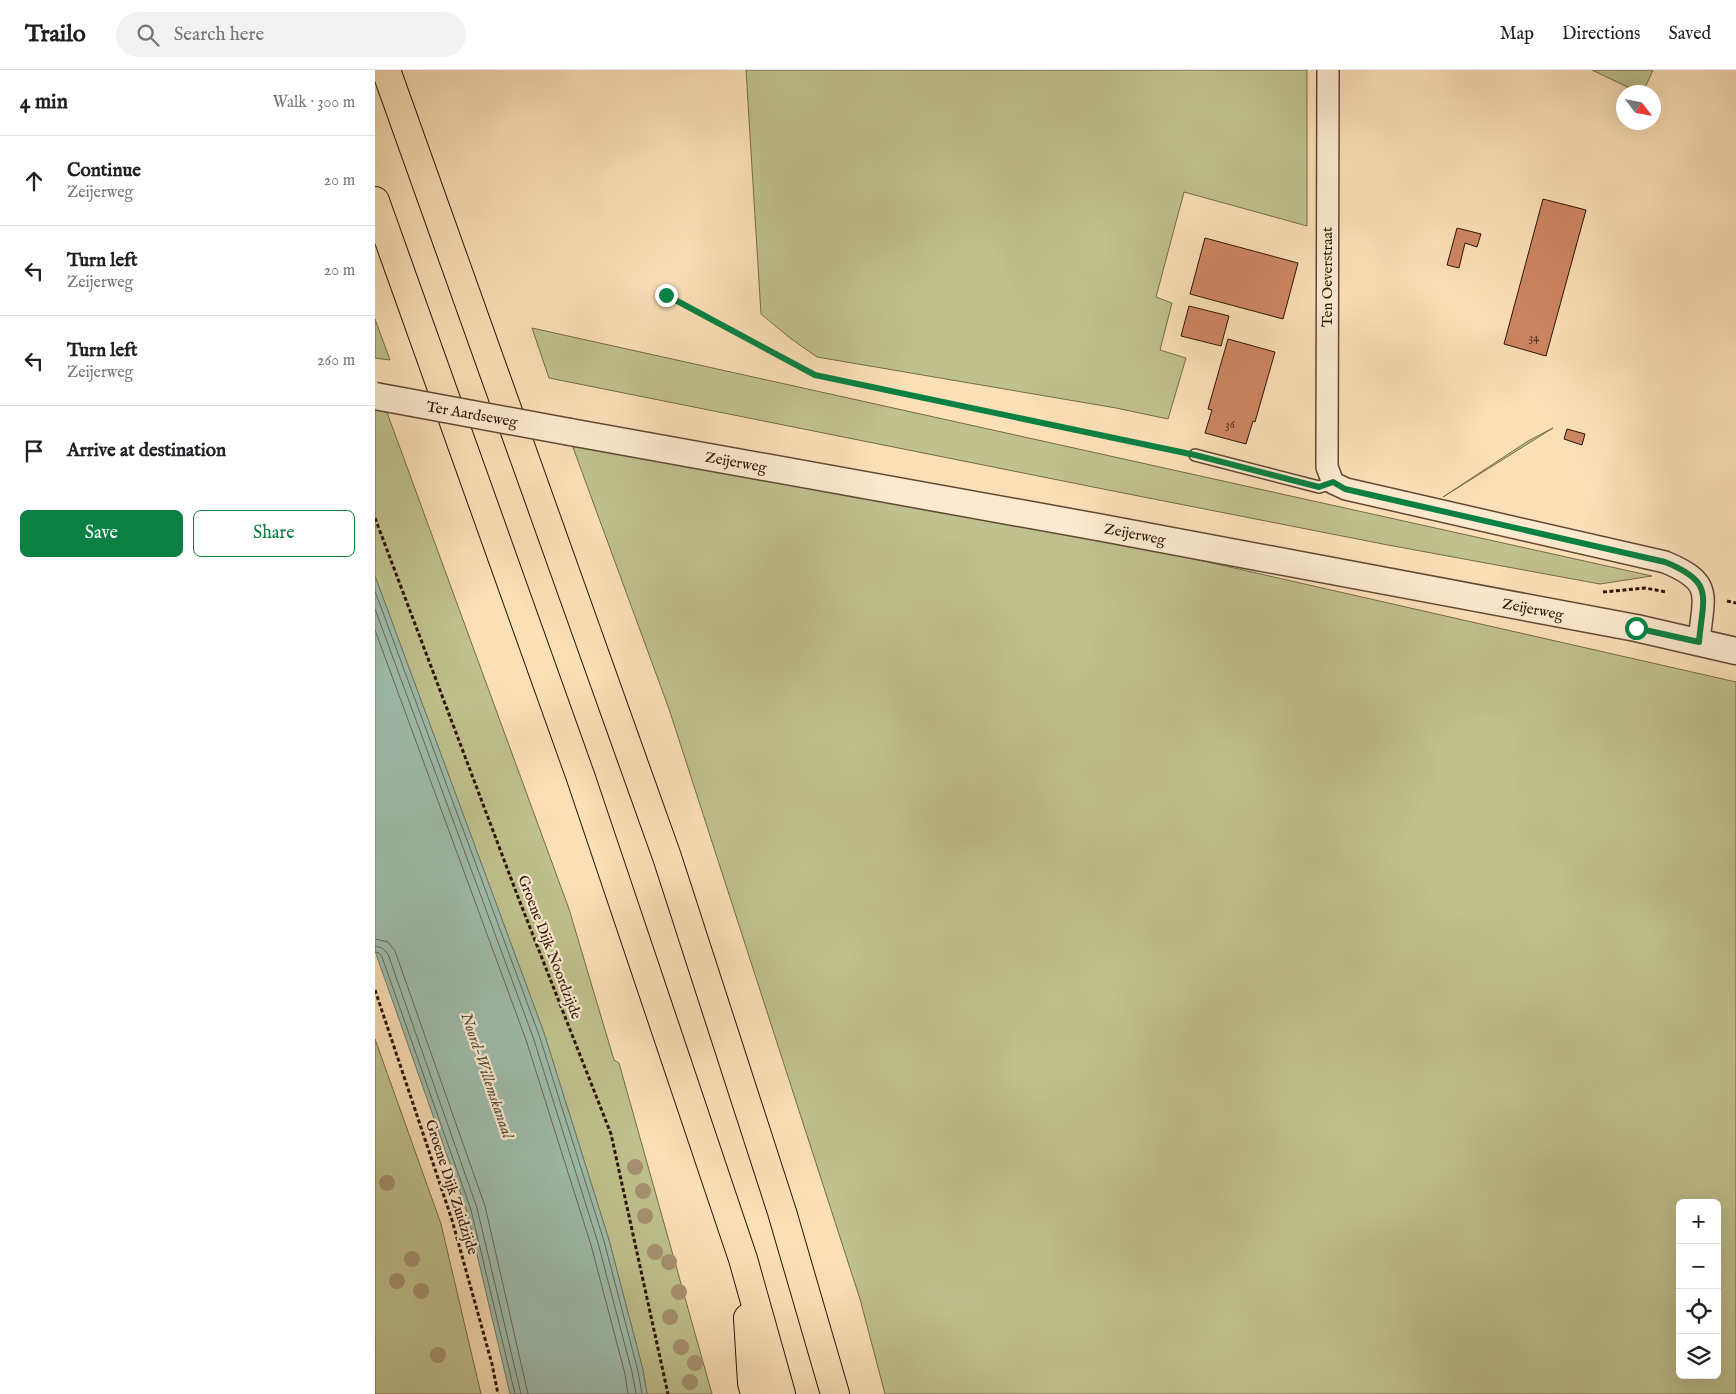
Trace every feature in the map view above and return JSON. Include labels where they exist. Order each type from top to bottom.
[{"type":"highway","points":[[386,70],[667,857],[782,1212],[835,1394]]},
{"type":"highway","points":[[375,202],[581,778],[743,1259],[781,1394]]},
{"type":"highway","points":[[743,1259],[752,1383],[755,1394]]},
{"type":"street","name":"Ten Oeverstraat","points":[[1328,70],[1327,467],[1333,482]]},
{"type":"street","name":"Ter Aardseweg","points":[[375,396],[570,432]]},
{"type":"street","name":"Zeijerweg","points":[[570,432],[1103,528],[1636,628],[1736,651]]},
{"type":"street","points":[[1333,482],[1345,489],[1676,566],[1694,578],[1702,587],[1703,598],[1699,642]]},
{"type":"lane","points":[[1195,455],[1319,487],[1333,482]]},
{"type":"path","points":[[666,295],[815,375],[1195,455]]},
{"type":"path","name":"Groene Dijk Noordzijde","points":[[375,518],[518,897],[611,1134],[668,1394]]},
{"type":"path","name":"Groene Dijk Zuidzijde","points":[[375,990],[452,1220],[492,1364],[498,1394]]},
{"type":"green space","points":[[746,70],[1307,70],[1307,226],[1184,192],[1156,297],[1172,303],[1160,350],[1186,358],[1168,419],[1116,408],[817,357],[761,314]]},
{"type":"green space","points":[[1592,70],[1653,70],[1646,85],[1623,85]]},
{"type":"green space","points":[[375,319],[390,360],[375,358]]},
{"type":"green space","points":[[532,328],[1652,576],[1600,584],[1388,545],[549,378]]},
{"type":"green space","points":[[375,405],[385,407],[569,909],[614,1060],[619,1063],[712,1394],[647,1394],[643,1370],[609,1240],[544,1033],[375,576]]},
{"type":"green space","points":[[1553,428],[1443,497],[1528,441]]},
{"type":"green space","points":[[571,442],[1102,538],[1736,682],[1736,1394],[885,1394],[860,1299],[669,709]]},
{"type":"green space","points":[[375,1039],[441,1224],[481,1394],[375,1394]]},
{"type":"water","name":"Noord-Willemskanaal","points":[[375,576],[544,1033],[609,1240],[643,1370],[647,1394],[510,1394],[467,1212],[375,951]]},
{"type":"building","points":[[1543,199],[1586,210],[1546,356],[1504,344]]},
{"type":"building","points":[[1457,228],[1481,234],[1477,247],[1465,243],[1459,268],[1447,265]]},
{"type":"building","points":[[1205,238],[1298,263],[1283,319],[1190,294]]},
{"type":"building","points":[[1189,306],[1229,316],[1221,346],[1181,336]]},
{"type":"building","points":[[1228,339],[1275,352],[1255,422],[1253,421],[1246,444],[1205,433],[1212,410],[1208,409]]},
{"type":"building","points":[[1567,429],[1585,434],[1582,445],[1564,439]]},
{"type":"route","points":[[666,295],[815,375],[1195,455],[1319,487],[1333,482],[1345,489],[1665,562],[1690,574],[1698,581],[1703,592],[1699,642],[1636,628]]}]
